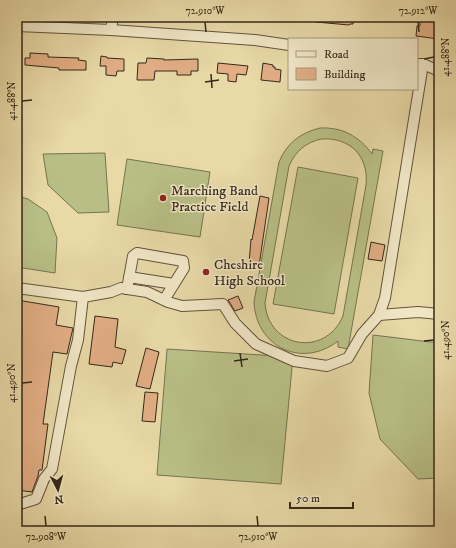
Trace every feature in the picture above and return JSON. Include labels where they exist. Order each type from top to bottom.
[{"type":"street","points":[[111,30],[113,17]]},
{"type":"street","points":[[17,26],[111,30],[255,40],[288,45]]},
{"type":"street","points":[[418,77],[420,64],[439,71]]},
{"type":"street","points":[[17,288],[83,297],[111,292],[121,288],[148,292],[164,300],[182,306],[223,304],[235,324],[256,344],[294,361],[327,366],[348,358],[362,334],[380,315],[385,298],[416,90]]},
{"type":"street","points":[[127,289],[133,256],[137,253],[181,260],[184,262],[184,268],[164,300]]},
{"type":"street","points":[[129,277],[174,284]]},
{"type":"street","points":[[17,505],[36,499],[44,479],[52,469],[71,366],[78,340],[83,297]]},
{"type":"street","points":[[380,315],[418,312],[439,314]]},
{"type":"green space","points":[[328,128],[343,131],[356,138],[372,154],[373,149],[383,151],[348,349],[338,347],[338,341],[324,349],[310,353],[296,353],[283,349],[272,341],[263,331],[257,318],[254,302],[279,162],[290,144],[300,136],[313,130]],"holes":[[[321,139],[341,141],[356,150],[364,165],[366,185],[343,316],[335,329],[324,338],[311,342],[298,342],[286,338],[276,330],[268,318],[265,303],[289,166],[298,152],[306,145]]]},
{"type":"green space","points":[[105,153],[109,212],[78,213],[48,185],[43,154]]},
{"type":"green space","name":"Marching Band Practice Field","points":[[127,159],[210,172],[200,237],[117,225]]},
{"type":"green space","points":[[298,167],[358,178],[334,314],[273,304]]},
{"type":"green space","points":[[17,196],[28,199],[47,212],[57,238],[55,273],[17,267]]},
{"type":"green space","points":[[373,335],[439,343],[439,478],[418,479],[380,439],[369,393]]},
{"type":"green space","points":[[167,349],[293,357],[281,484],[157,475]]},
{"type":"building","points":[[316,17],[354,17],[353,24],[349,25],[316,22]]},
{"type":"building","points":[[420,20],[436,22],[436,29],[439,29],[439,39],[416,36],[417,26],[420,26]]},
{"type":"building","points":[[30,53],[48,54],[48,57],[79,58],[78,60],[86,61],[86,70],[59,70],[59,68],[25,65],[25,58],[30,58]]},
{"type":"building","points":[[101,56],[107,58],[124,59],[124,71],[117,71],[116,76],[106,75],[106,66],[100,66]]},
{"type":"building","points":[[147,58],[164,60],[198,59],[198,71],[191,71],[191,75],[177,75],[177,71],[155,71],[154,80],[137,80],[138,63],[146,63]]},
{"type":"building","points":[[218,63],[248,66],[246,75],[237,74],[236,82],[228,81],[228,74],[217,73]]},
{"type":"building","points":[[263,63],[273,65],[275,69],[281,70],[280,82],[261,80]]},
{"type":"building","points":[[260,196],[269,198],[259,266],[249,264],[251,239],[252,240]]},
{"type":"building","points":[[371,242],[385,245],[382,261],[368,259]]},
{"type":"building","points":[[238,296],[243,308],[235,311],[228,300]]},
{"type":"building","points":[[17,300],[59,307],[56,325],[73,328],[67,354],[53,352],[43,424],[48,424],[42,470],[39,470],[32,492],[17,490]]},
{"type":"building","points":[[95,316],[118,319],[115,347],[126,350],[122,364],[113,362],[112,367],[89,364]]},
{"type":"building","points":[[146,348],[159,352],[150,389],[136,386]]},
{"type":"building","points":[[145,392],[158,393],[155,422],[142,421]]},
{"type":"place","name":"Marching Band Practice Field","points":[[163,198]]},
{"type":"place","name":"Cheshire High School","points":[[206,272]]}]
